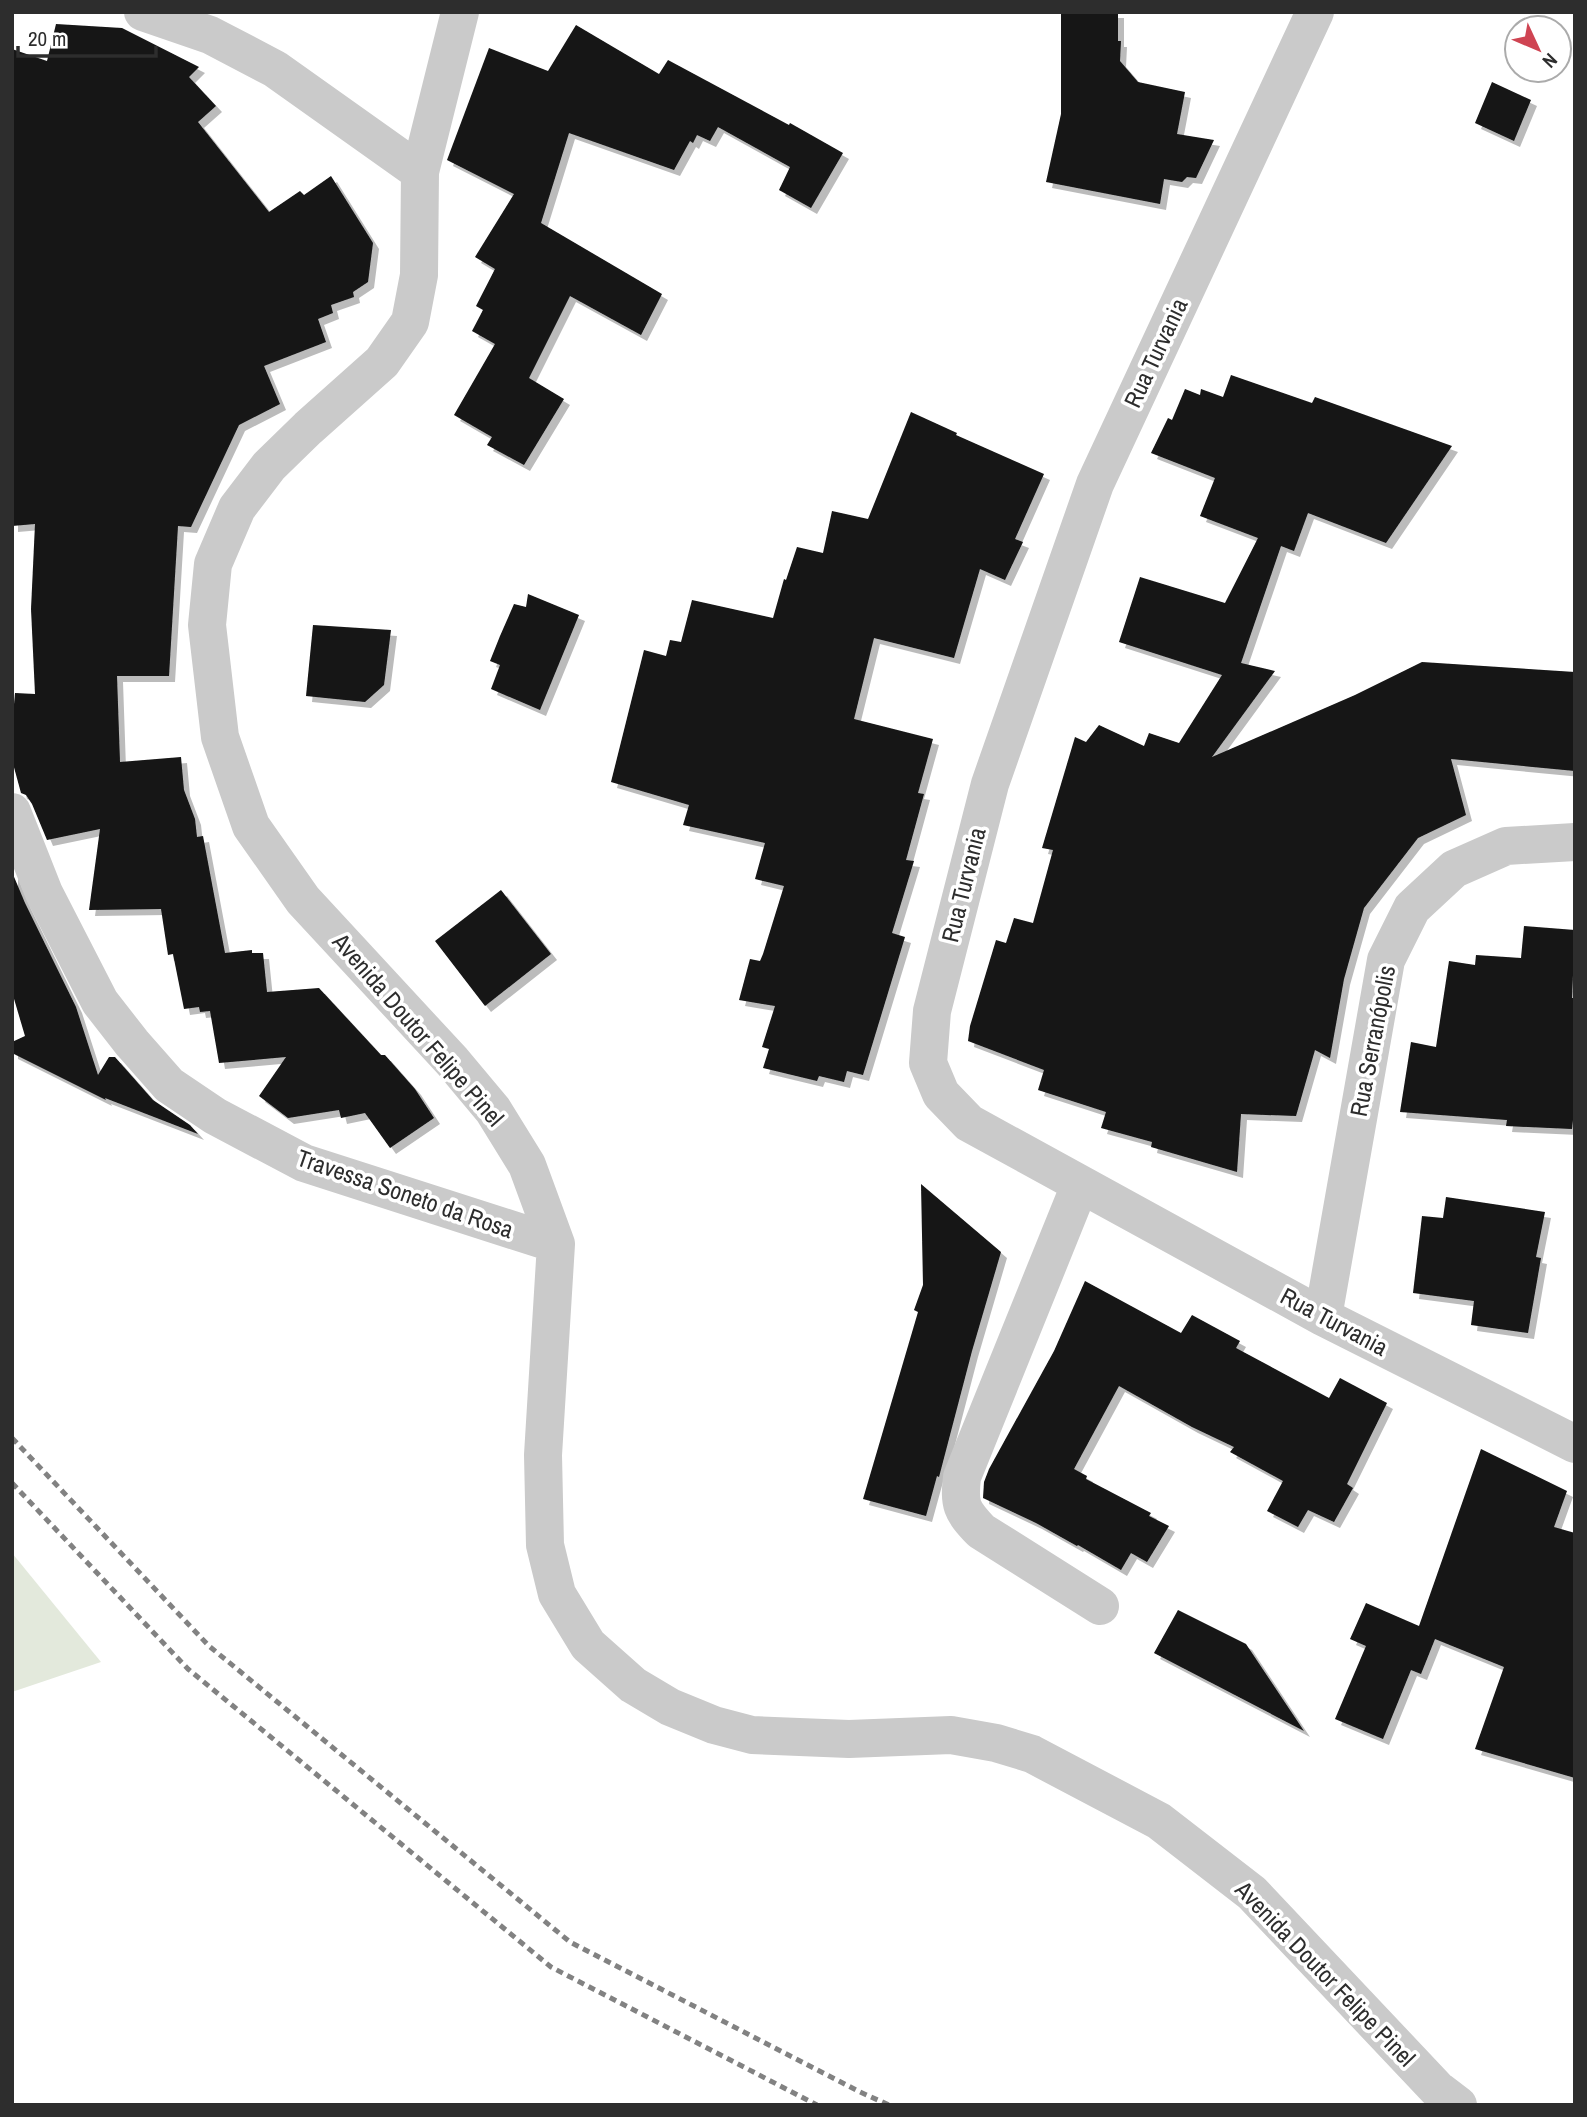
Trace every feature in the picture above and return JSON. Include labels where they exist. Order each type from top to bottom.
[{"type":"street","points":[[143,12],[210,35],[275,69],[420,172]]},
{"type":"street","name":"Avenida Doutor Felipe Pinel","points":[[460,12],[420,172],[419,275],[410,322],[382,362],[269,466],[236,508],[213,564],[207,625],[220,737],[251,826],[303,900],[452,1061],[493,1110],[527,1165],[556,1244],[543,1455],[545,1545],[557,1594],[588,1646],[633,1685],[670,1707],[713,1724],[752,1735],[849,1739],[951,1735],[996,1743],[1031,1754],[1159,1821],[1252,1893],[1437,2089],[1458,2105]]},
{"type":"street","name":"Rua Turvania","points":[[1315,12],[1095,484],[990,784],[932,1011],[928,1063],[941,1094],[969,1123],[1323,1317],[1575,1444]]},
{"type":"street","name":"Travessa Soneto da Rosa","points":[[12,812],[44,893],[100,1002],[169,1085],[215,1116],[304,1163],[556,1244]]},
{"type":"street","name":"Rua Serranópolis","points":[[1323,1317],[1386,960],[1412,908],[1454,869],[1506,846],[1575,842]]},
{"type":"street","points":[[1080,1185],[962,1477],[960,1500],[968,1517],[981,1531],[1100,1606]]},
{"type":"shaded area","points":[[12,1553],[101,1662],[12,1692]]},
{"type":"building","points":[[1061,12],[1118,12],[1120,61],[1138,82],[1185,92],[1177,134],[1214,140],[1196,178],[1187,177],[1182,182],[1164,179],[1160,204],[1046,182],[1061,114]]},
{"type":"building","points":[[56,24],[122,28],[199,67],[189,77],[216,106],[198,122],[269,212],[300,191],[304,195],[331,176],[373,243],[368,282],[353,292],[354,297],[331,305],[333,313],[318,319],[326,342],[264,366],[280,404],[239,425],[191,527],[178,526],[169,676],[117,676],[120,762],[181,757],[184,790],[195,819],[197,837],[203,836],[225,953],[252,950],[252,953],[263,953],[267,992],[319,988],[381,1055],[385,1055],[415,1089],[434,1118],[390,1148],[365,1113],[341,1118],[339,1110],[288,1118],[259,1096],[286,1057],[219,1063],[210,1011],[200,1012],[199,1007],[184,1009],[173,954],[168,955],[161,909],[89,910],[100,829],[47,840],[32,804],[26,795],[21,793],[12,760],[12,726],[15,693],[35,694],[31,609],[35,524],[12,526],[12,49],[47,61]]},
{"type":"building","points":[[576,25],[659,74],[668,60],[843,153],[811,208],[779,190],[790,167],[718,127],[710,141],[697,135],[693,143],[690,141],[674,170],[569,133],[541,223],[662,294],[641,335],[570,296],[529,378],[564,399],[524,465],[487,445],[492,437],[454,415],[495,344],[472,331],[483,310],[476,306],[495,269],[475,257],[514,194],[447,160],[489,48],[548,71]]},
{"type":"building","points":[[1492,82],[1531,100],[1514,141],[1475,123]]},
{"type":"building","points":[[1231,375],[1312,403],[1315,397],[1452,446],[1386,543],[1308,513],[1294,551],[1281,546],[1241,663],[1275,671],[1212,757],[1355,695],[1422,662],[1575,672],[1575,771],[1451,759],[1466,815],[1418,838],[1364,908],[1344,979],[1330,1058],[1315,1050],[1296,1116],[1241,1114],[1237,1172],[1151,1147],[1152,1142],[1101,1128],[1106,1112],[1038,1090],[1044,1070],[968,1041],[996,940],[1006,943],[1014,918],[1033,923],[1053,850],[1042,848],[1075,737],[1086,742],[1099,725],[1144,746],[1149,733],[1179,743],[1222,675],[1119,642],[1140,577],[1225,603],[1258,538],[1200,516],[1215,478],[1151,453],[1168,418],[1172,420],[1185,389],[1200,395],[1201,389],[1223,397]]},
{"type":"building","points":[[911,412],[1044,474],[1015,539],[1023,542],[1005,580],[980,569],[954,658],[874,638],[854,719],[933,739],[918,793],[924,794],[906,860],[914,861],[892,933],[905,937],[863,1075],[847,1071],[844,1082],[819,1076],[817,1081],[763,1068],[769,1049],[762,1047],[775,1006],[739,1000],[750,959],[760,961],[763,954],[784,886],[755,879],[765,843],[683,825],[689,805],[611,782],[644,650],[666,656],[670,640],[681,642],[692,600],[773,618],[797,547],[823,553],[832,511],[868,519]]},
{"type":"building","points":[[528,594],[579,615],[540,710],[491,689],[500,665],[490,661],[514,604],[526,607]]},
{"type":"building","points":[[313,625],[391,630],[384,685],[365,702],[306,696]]},
{"type":"building","points":[[12,872],[76,1007],[98,1075],[109,1057],[115,1057],[153,1100],[190,1125],[198,1134],[105,1098],[106,1100],[12,1053],[12,1042],[25,1036],[12,992]]},
{"type":"building","points":[[501,890],[551,954],[485,1006],[435,941]]},
{"type":"building","points":[[1524,926],[1575,930],[1572,998],[1575,998],[1575,1102],[1572,1129],[1506,1126],[1507,1120],[1400,1112],[1411,1042],[1436,1047],[1449,961],[1475,965],[1476,955],[1521,958]]},
{"type":"building","points":[[921,1184],[1001,1252],[926,1516],[863,1499],[918,1312],[914,1310],[923,1285]]},
{"type":"building","points":[[1446,1197],[1545,1212],[1536,1257],[1541,1258],[1528,1333],[1471,1325],[1474,1301],[1413,1293],[1422,1216],[1443,1218]]},
{"type":"building","points":[[1085,1281],[1181,1333],[1192,1315],[1240,1341],[1236,1348],[1329,1398],[1340,1378],[1387,1403],[1347,1484],[1353,1488],[1334,1522],[1308,1510],[1298,1527],[1267,1511],[1283,1481],[1230,1452],[1234,1447],[1119,1386],[1074,1469],[1087,1476],[1086,1479],[1151,1513],[1149,1516],[1169,1526],[1147,1562],[1131,1553],[1121,1570],[1036,1523],[983,1498],[984,1482],[989,1469],[1054,1351]]},
{"type":"building","points":[[1481,1449],[1567,1491],[1554,1527],[1575,1533],[1575,1778],[1475,1749],[1504,1667],[1435,1639],[1421,1674],[1411,1670],[1383,1739],[1335,1719],[1366,1646],[1350,1639],[1366,1603],[1419,1626]]},
{"type":"building","points":[[1178,1610],[1246,1644],[1304,1731],[1154,1653]]},
{"type":"railway","points":[[12,1438],[209,1646],[570,1942],[889,2105]]},
{"type":"railway","points":[[12,1483],[188,1669],[551,1967],[817,2105]]}]
